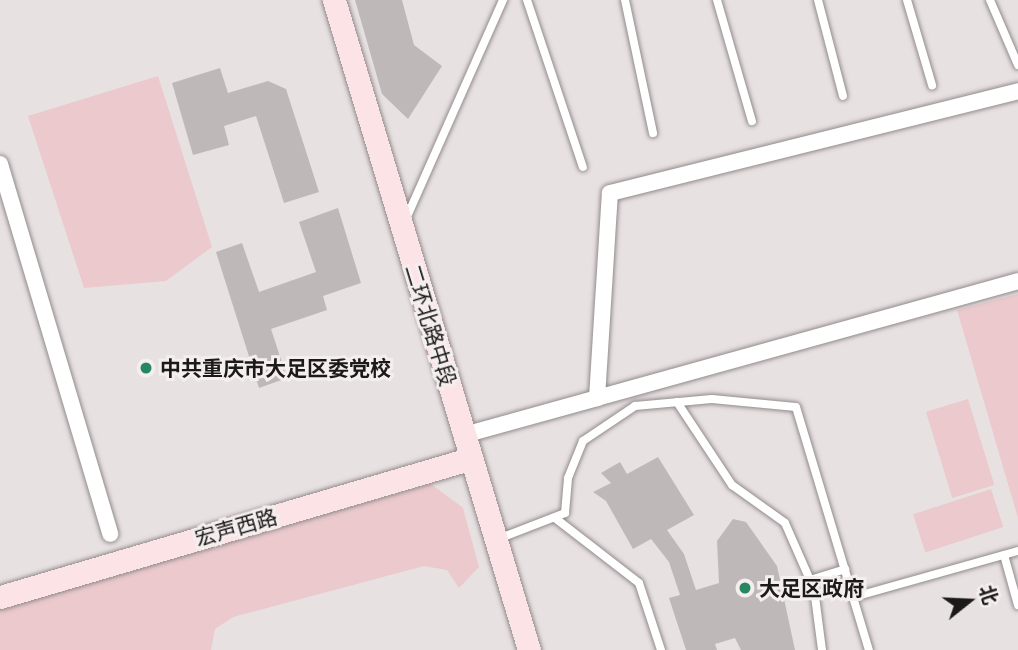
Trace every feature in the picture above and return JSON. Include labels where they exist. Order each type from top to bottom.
[{"type":"main road","name":"二环北路中段","points":[[334,0],[529,650]]},
{"type":"main road","name":"宏声西路","points":[[0,597],[471,458]]},
{"type":"street","points":[[597,398],[610,194],[1018,91]]},
{"type":"street","points":[[0,164],[110,534]]},
{"type":"street","points":[[464,435],[1018,281]]},
{"type":"lane","points":[[402,228],[503,0]]},
{"type":"lane","points":[[527,0],[583,167]]},
{"type":"lane","points":[[625,0],[653,133]]},
{"type":"lane","points":[[717,0],[752,121]]},
{"type":"lane","points":[[818,0],[843,96]]},
{"type":"lane","points":[[907,0],[932,85]]},
{"type":"lane","points":[[990,0],[1018,65]]},
{"type":"lane","points":[[677,402],[732,485],[785,523],[810,580],[822,650]]},
{"type":"lane","points":[[496,540],[565,513],[568,478],[583,441],[635,406],[677,402],[796,407],[869,650]]},
{"type":"lane","points":[[555,519],[639,583],[661,650]]},
{"type":"lane","points":[[853,597],[1018,551]]},
{"type":"lane","points":[[1004,555],[1018,605]]},
{"type":"lane","points":[[810,580],[845,569]]},
{"type":"shaded area","points":[[158,76],[212,247],[166,281],[84,288],[28,116]]},
{"type":"shaded area","points":[[1018,294],[1018,518],[957,310]]},
{"type":"shaded area","points":[[968,399],[994,485],[952,498],[926,412]]},
{"type":"shaded area","points":[[431,484],[463,508],[479,567],[459,588],[447,570],[424,566],[233,617],[215,629],[211,650],[0,650],[0,607]]},
{"type":"shaded area","points":[[991,489],[1003,527],[925,552],[913,514]]},
{"type":"building","points":[[355,0],[402,0],[414,45],[442,66],[408,119],[382,94]]},
{"type":"building","points":[[220,68],[228,93],[268,81],[286,89],[319,192],[284,203],[256,116],[224,126],[229,145],[193,155],[172,83]]},
{"type":"building","points":[[338,208],[361,283],[323,296],[327,310],[271,329],[287,378],[259,388],[216,252],[242,243],[259,292],[316,272],[299,222]]},
{"type":"building","name":"大足区政府","points":[[658,457],[694,515],[667,530],[684,554],[696,590],[719,583],[717,541],[733,519],[746,522],[777,566],[795,650],[741,650],[735,638],[715,644],[717,650],[686,650],[669,598],[680,595],[669,562],[651,539],[633,549],[606,501],[593,492],[611,483],[601,473],[620,462],[627,474]]},
{"type":"place","name":"中共重庆市大足区委党校","points":[[146,368]]},
{"type":"place","name":"大足区政府","points":[[745,588]]}]
